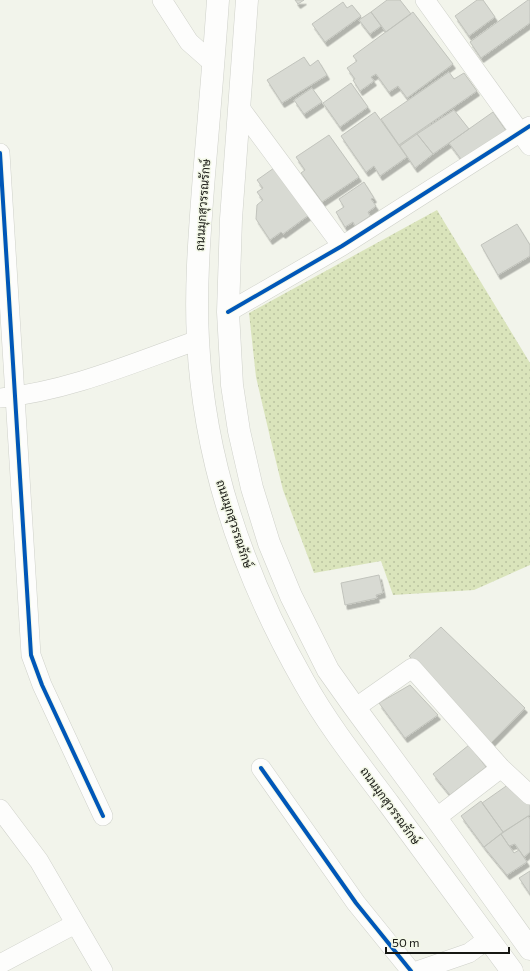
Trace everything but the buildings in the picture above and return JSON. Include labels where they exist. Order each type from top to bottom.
[{"type":"main road","name":"ถนนมุกสุวรรณรักษ์","points":[[218,0],[201,218],[197,307],[202,390],[209,437],[224,499],[241,550],[264,606],[304,682],[331,726],[512,971]]},
{"type":"main road","points":[[247,0],[231,219],[228,312],[232,385],[239,431],[252,488],[269,543],[291,596],[328,670],[530,949]]},
{"type":"main road","points":[[412,836],[436,818]]},
{"type":"street","points":[[162,0],[189,42],[214,64]]},
{"type":"street","points":[[228,312],[342,246],[527,135],[425,0]]},
{"type":"street","points":[[240,108],[342,246]]},
{"type":"street","points":[[0,153],[8,397],[31,655],[42,685],[103,816]]},
{"type":"street","points":[[8,397],[53,389],[84,381],[198,340]]},
{"type":"street","points":[[355,708],[412,668],[501,768],[530,795]]},
{"type":"street","points":[[261,768],[356,903],[411,971]]},
{"type":"street","points":[[436,818],[501,768]]},
{"type":"street","points":[[0,809],[39,861],[103,971]]},
{"type":"street","points":[[0,964],[75,924]]},
{"type":"street","points":[[417,971],[469,953],[488,939]]},
{"type":"green space","points":[[437,210],[530,363],[530,565],[474,590],[393,595],[381,561],[314,573],[283,490],[256,377],[249,313]]},
{"type":"cycle path","points":[[228,312],[342,246],[530,126]]},
{"type":"cycle path","points":[[0,153],[31,655],[42,685],[103,816]]},
{"type":"cycle path","points":[[261,768],[356,903],[411,971]]}]
